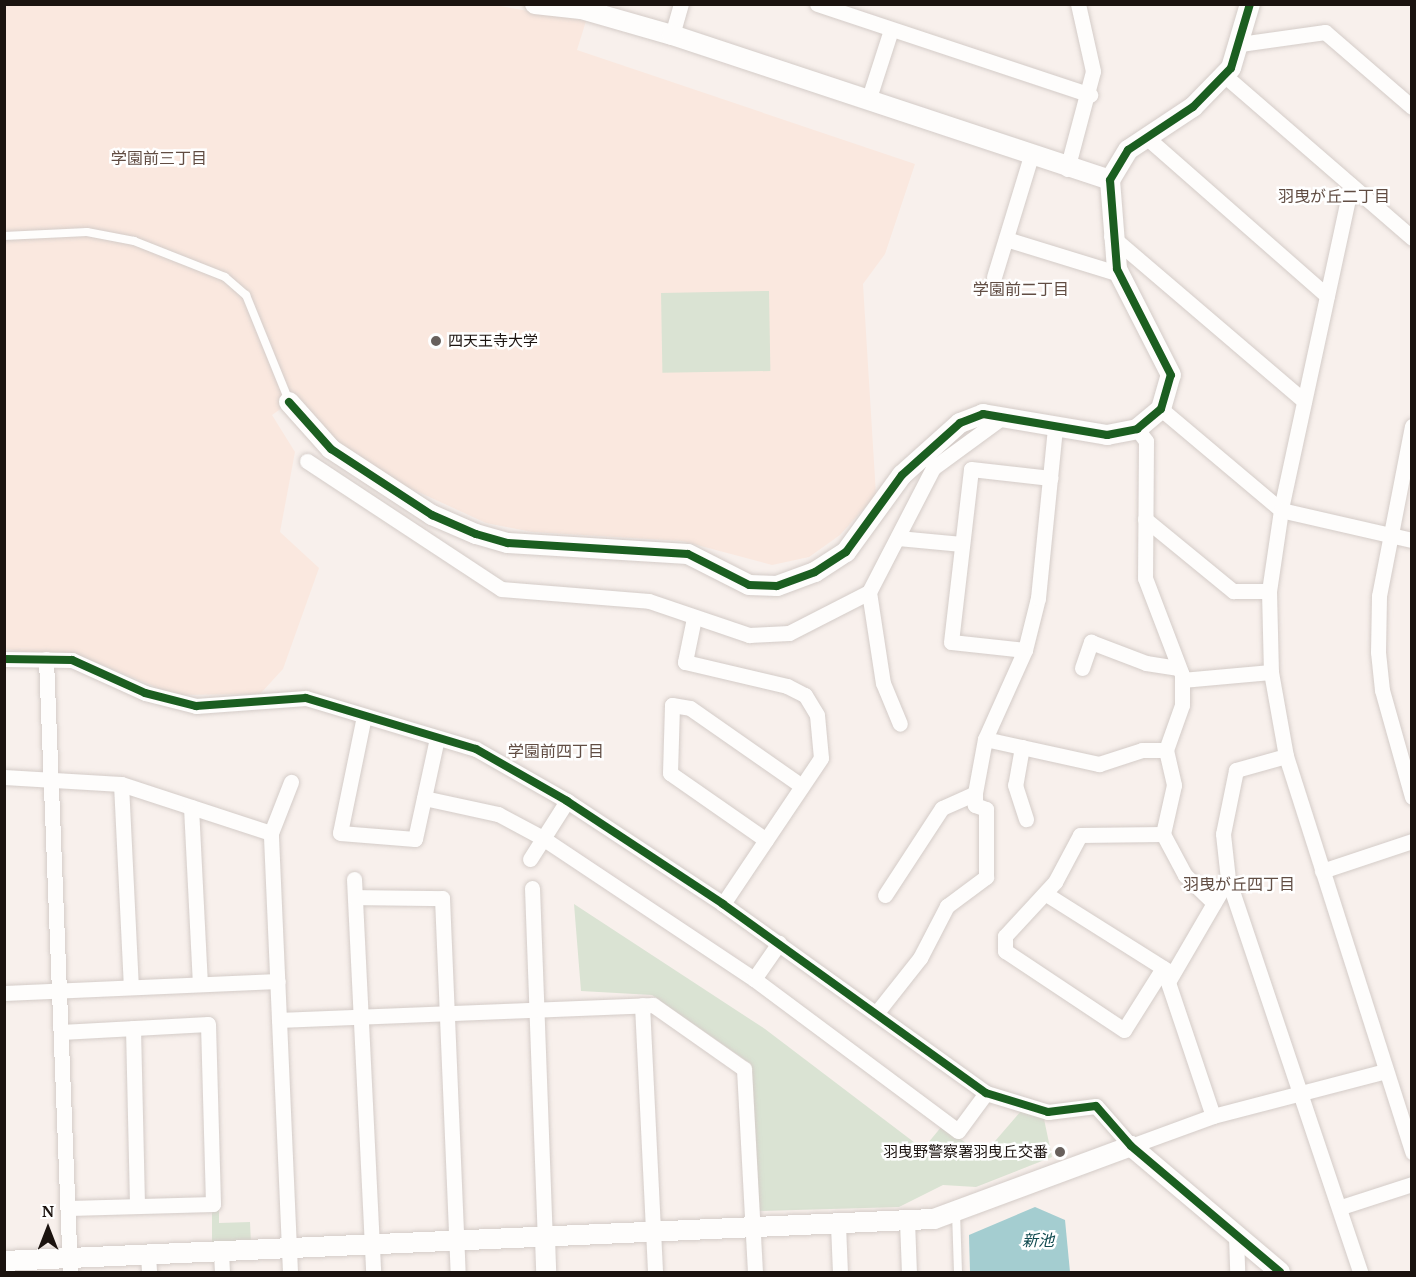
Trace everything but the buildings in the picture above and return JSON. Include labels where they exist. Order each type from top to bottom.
[{"type":"street","points":[[534,4],[563,6],[672,35],[1067,169],[1110,180]]},
{"type":"street","points":[[672,35],[681,4]]},
{"type":"street","points":[[817,4],[1090,95]]},
{"type":"street","points":[[1067,169],[1090,95],[1093,71],[1078,4]]},
{"type":"street","points":[[290,402],[331,449],[432,515],[476,534],[508,543],[688,555],[749,585],[777,586],[815,572],[846,552],[902,475],[953,428],[983,414],[1107,435],[1137,429],[1161,409],[1171,375],[1120,274],[1111,236],[1110,180],[1128,150],[1145,136],[1193,107],[1224,75],[1240,44],[1250,4]]},
{"type":"street","points":[[868,101],[891,30]]},
{"type":"street","points":[[1240,44],[1325,32],[1412,106]]},
{"type":"street","points":[[1224,75],[1412,237]]},
{"type":"street","points":[[1145,136],[1327,296]]},
{"type":"street","points":[[994,277],[1031,156]]},
{"type":"street","points":[[1351,185],[1281,510],[1269,591],[1271,672],[1286,756],[1412,1152]]},
{"type":"street","points":[[1111,236],[1304,401]]},
{"type":"street","points":[[1006,239],[1120,274]]},
{"type":"street","points":[[1161,409],[1281,510],[1412,540]]},
{"type":"street","points":[[307,461],[501,589],[650,601],[749,635],[789,633],[869,592],[898,538],[908,507],[933,468],[1004,416]]},
{"type":"street","points":[[1412,426],[1388,536],[1378,652],[1382,690],[1412,797]]},
{"type":"street","points":[[878,1011],[920,958],[947,906],[986,877],[986,809],[975,805],[975,793],[985,739],[1025,650],[1038,598],[1055,428]]},
{"type":"street","points":[[1137,429],[1146,441],[1147,589],[1181,674],[1182,705],[1166,750],[1174,785],[1163,834],[1185,875],[1214,903]]},
{"type":"street","points":[[1025,650],[951,642],[971,469],[1050,478]]},
{"type":"street","points":[[1145,519],[1233,591],[1269,591]]},
{"type":"street","points":[[898,538],[962,544]]},
{"type":"street","points":[[869,592],[883,683],[900,724]]},
{"type":"street","points":[[694,618],[685,662],[787,686],[814,704],[821,758],[723,904]]},
{"type":"street","points":[[1082,668],[1091,642],[1181,674],[1271,672]]},
{"type":"street","points":[[4,659],[46,659],[86,665],[145,693],[196,706],[306,698],[477,750],[567,801],[723,904],[878,1011],[986,1093],[1048,1112],[1096,1106],[1131,1146],[1280,1272]]},
{"type":"street","points":[[46,659],[70,1265]]},
{"type":"street","points":[[766,840],[670,772],[672,705],[690,708],[802,786]]},
{"type":"street","points":[[364,716],[340,833],[415,839],[437,738]]},
{"type":"street","points":[[985,739],[1099,764],[1142,750],[1166,750]]},
{"type":"street","points":[[1022,747],[1014,785],[1026,819]]},
{"type":"street","points":[[1286,756],[1236,770],[1223,834],[1228,879],[1341,1207],[1360,1272]]},
{"type":"street","points":[[4,777],[121,784],[271,833]]},
{"type":"street","points":[[290,1272],[271,833],[291,782]]},
{"type":"street","points":[[121,784],[132,987]]},
{"type":"street","points":[[885,895],[942,808],[975,793]]},
{"type":"street","points":[[424,798],[498,814],[542,837],[754,979],[958,1131],[986,1093]]},
{"type":"street","points":[[530,859],[567,801]]},
{"type":"street","points":[[192,807],[200,984]]},
{"type":"street","points":[[1163,834],[1080,835],[1046,894],[1005,936],[1005,951],[1125,1030],[1168,971],[1228,879]]},
{"type":"street","points":[[1322,872],[1412,841]]},
{"type":"street","points":[[354,879],[373,1272]]},
{"type":"street","points":[[532,888],[546,1272]]},
{"type":"street","points":[[1046,894],[1168,971]]},
{"type":"street","points":[[355,897],[442,898],[458,1272]]},
{"type":"street","points":[[754,979],[779,943]]},
{"type":"street","points":[[1168,971],[1168,982],[1213,1116]]},
{"type":"street","points":[[4,993],[278,981]]},
{"type":"street","points":[[642,1005],[655,1272]]},
{"type":"street","points":[[279,1020],[653,1005],[744,1069],[755,1272]]},
{"type":"street","points":[[61,1032],[208,1024],[213,1203],[69,1208]]},
{"type":"street","points":[[133,1028],[137,1206]]},
{"type":"street","points":[[4,1261],[70,1265],[221,1263],[289,1249],[753,1230],[907,1221],[956,1211],[1213,1116],[1386,1071]]},
{"type":"street","points":[[1341,1207],[1412,1184]]},
{"type":"street","points":[[907,1221],[909,1272]]},
{"type":"street","points":[[838,1225],[840,1272]]},
{"type":"street","points":[[1236,1236],[1237,1272]]},
{"type":"lane","points":[[4,236],[87,232],[134,241],[225,277],[246,296],[290,402]]},
{"type":"lane","points":[[956,1211],[958,1272]]},
{"type":"shaded area","name":"四天王寺大学","points":[[5,5],[494,5],[586,21],[577,50],[915,164],[885,254],[863,284],[876,495],[840,535],[809,557],[772,565],[682,541],[532,532],[486,523],[399,483],[336,441],[296,398],[272,415],[295,452],[280,532],[319,568],[283,669],[260,694],[175,695],[93,661],[5,649]]},
{"type":"green space","points":[[769,291],[770,371],[662,373],[661,293]]},
{"type":"green space","points":[[574,904],[765,1029],[923,1149],[942,1126],[983,1155],[1021,1111],[1044,1119],[1052,1157],[976,1187],[943,1185],[899,1207],[758,1211],[751,1064],[652,995],[581,991]]},
{"type":"green space","points":[[212,1207],[219,1207],[219,1223],[250,1222],[251,1245],[212,1245]]},
{"type":"water","name":"新池","points":[[1035,1207],[1065,1220],[1070,1272],[970,1272],[969,1235]]},
{"type":"cycle path","points":[[289,402],[331,449],[432,515],[476,534],[508,543],[688,554],[749,585],[777,586],[815,572],[846,552],[902,475],[960,423],[983,414],[1107,435],[1137,429],[1161,409],[1171,375],[1117,269],[1110,180],[1128,150],[1193,107],[1231,68],[1250,4]]},
{"type":"cycle path","points":[[4,659],[72,660],[145,693],[196,706],[306,698],[476,749],[567,801],[723,904],[986,1093],[1048,1112],[1096,1106],[1131,1146],[1280,1272]]},
{"type":"place","name":"四天王寺大学","points":[[436,341]]},
{"type":"place","name":"羽曳野警察署羽曳丘交番","points":[[1060,1152]]},
{"type":"district","name":"学園前三丁目","points":[[159,158]]},
{"type":"district","name":"羽曳が丘二丁目","points":[[1334,196]]},
{"type":"district","name":"学園前二丁目","points":[[1021,289]]},
{"type":"district","name":"学園前四丁目","points":[[556,751]]},
{"type":"district","name":"羽曳が丘四丁目","points":[[1239,884]]}]
